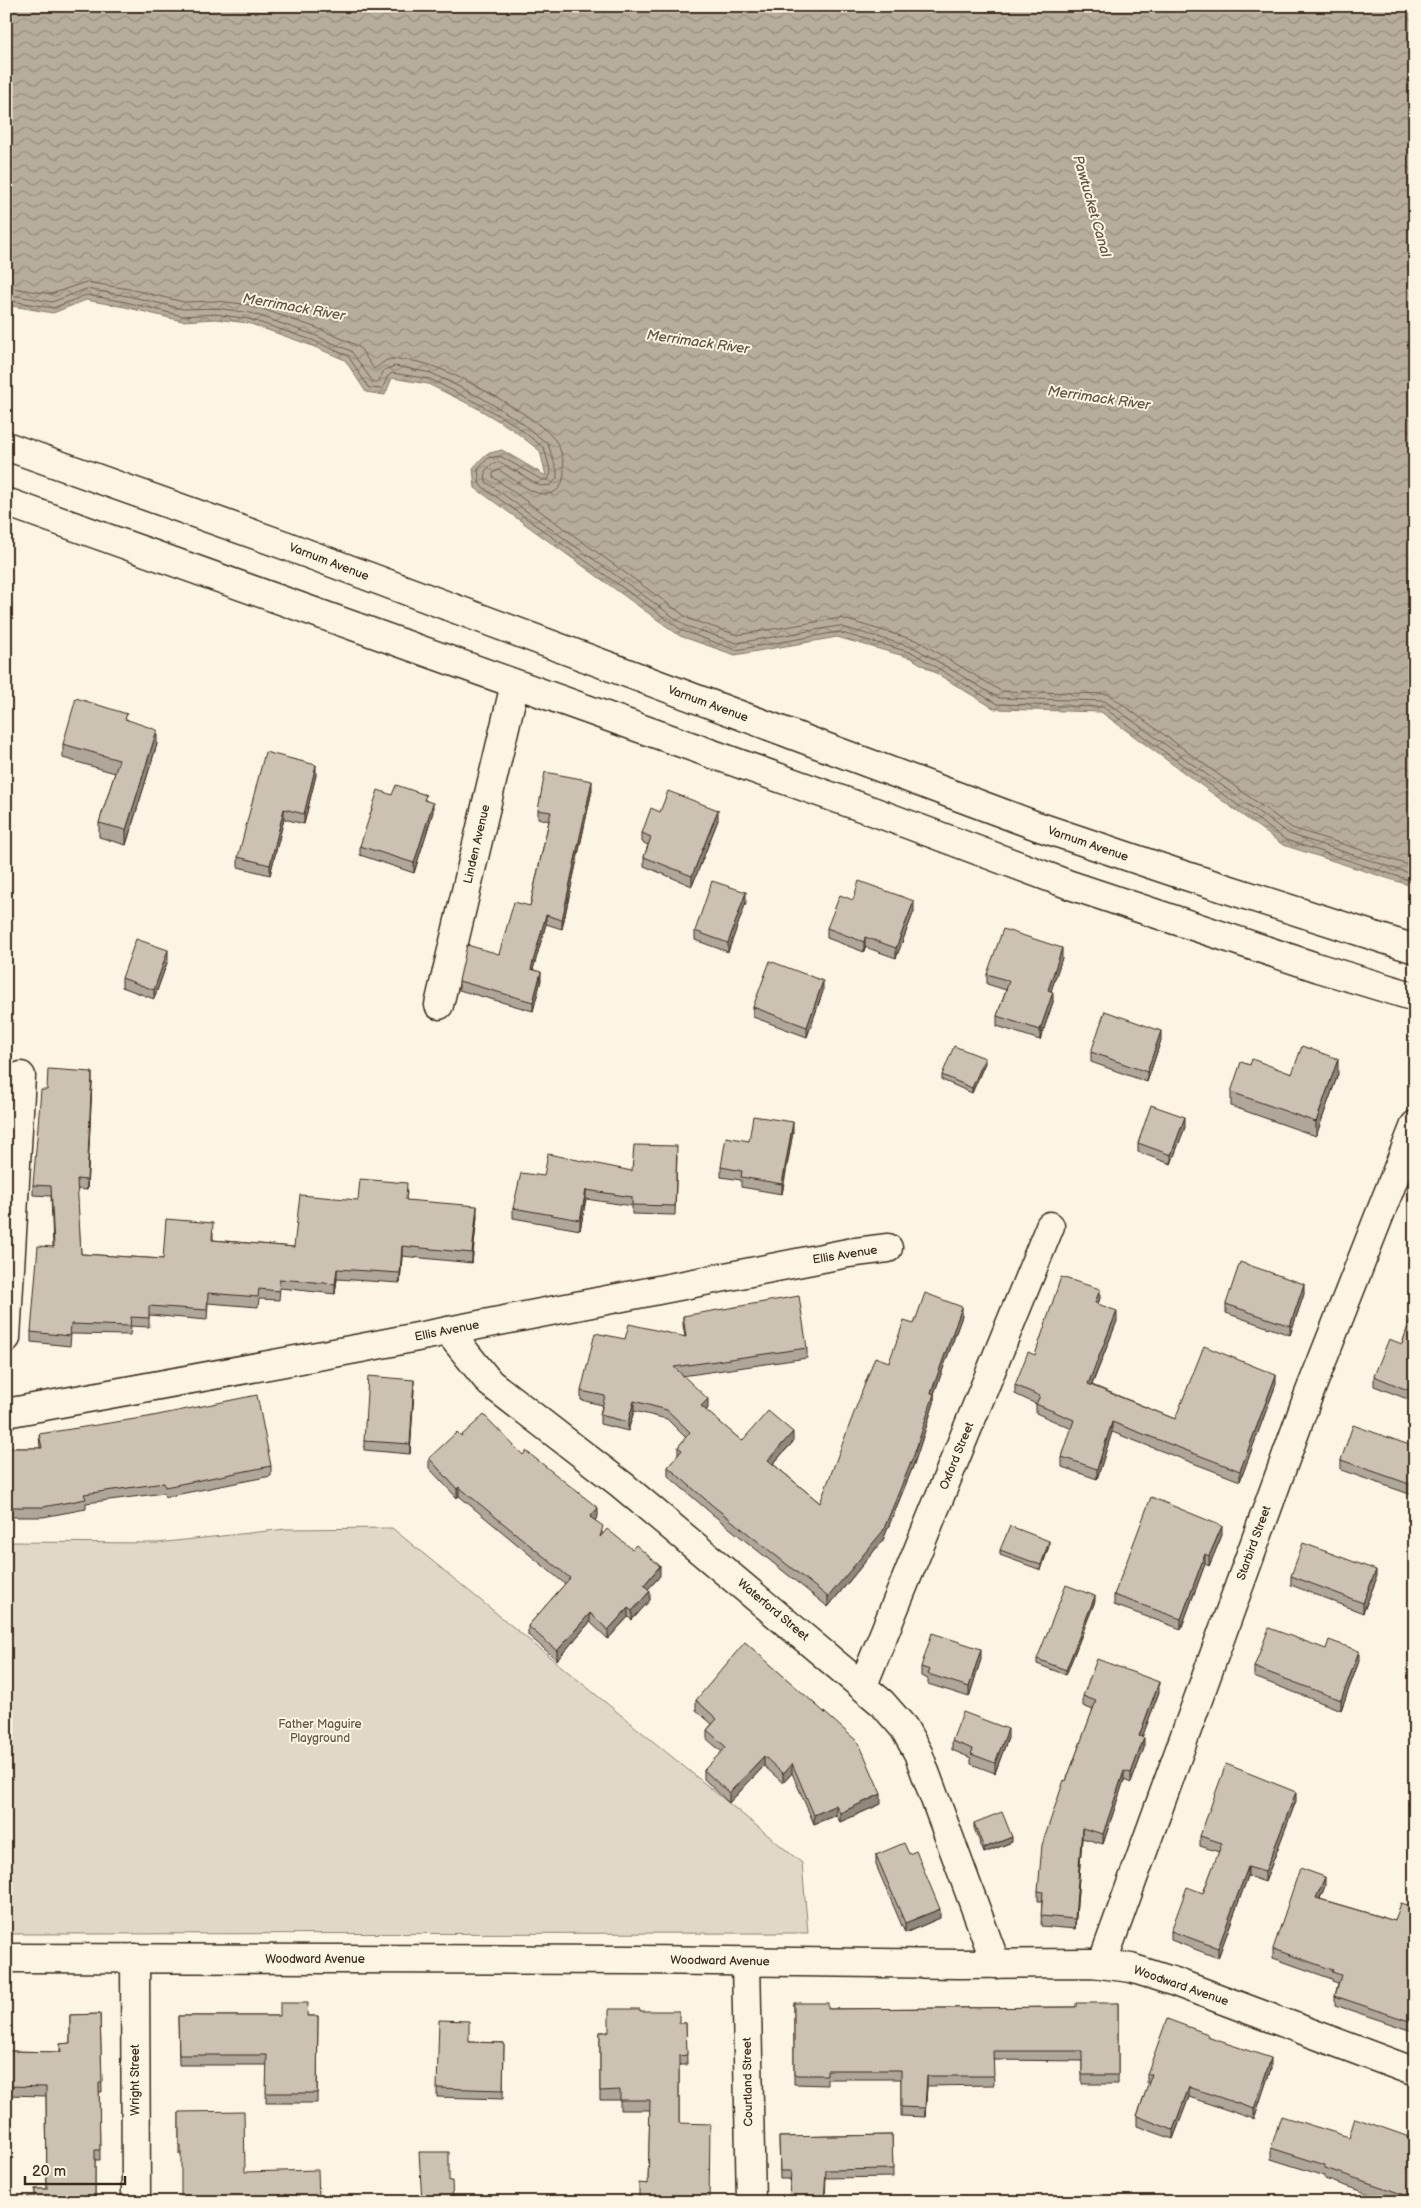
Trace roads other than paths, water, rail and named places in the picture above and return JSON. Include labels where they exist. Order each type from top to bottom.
[{"type":"street","name":"Varnum Avenue","points":[[6,446],[287,546],[1037,826],[1415,949]]},
{"type":"street","points":[[6,502],[866,809],[1070,885],[1319,968],[1415,996]]},
{"type":"street","name":"Linden Avenue","points":[[439,1005],[515,684]]},
{"type":"street","points":[[6,1338],[22,1076]]},
{"type":"street","name":"Starbird Street","points":[[1102,1964],[1307,1399],[1415,1125]]},
{"type":"street","name":"Oxford Street","points":[[863,1685],[1050,1226]]},
{"type":"street","name":"Ellis Avenue","points":[[6,1413],[448,1331],[848,1253],[888,1248]]},
{"type":"street","name":"Waterford Street","points":[[448,1331],[490,1383],[622,1485],[863,1685],[904,1728],[918,1753],[996,1964]]},
{"type":"street","name":"Woodward Avenue","points":[[6,1958],[1092,1963],[1131,1968],[1175,1982],[1415,2072]]},
{"type":"street","name":"Wright Street","points":[[135,1958],[136,2202]]},
{"type":"street","name":"Courtland Street","points":[[746,1962],[751,2202]]},
{"type":"water","points":[[6,6],[1415,6],[1415,887],[1283,845],[1101,712],[995,709],[911,658],[837,637],[735,655],[680,636],[475,488],[473,468],[486,454],[502,450],[546,476],[540,451],[512,429],[477,408],[428,384],[392,378],[385,395],[366,392],[345,360],[310,345],[248,323],[215,319],[182,321],[86,300],[53,313],[6,305]]},
{"type":"water label","name":"Pawtucket Canal","points":[[1092,206]]},
{"type":"water label","name":"Merrimack River","points":[[294,307]]},
{"type":"water label","name":"Merrimack River","points":[[698,342]]},
{"type":"water label","name":"Merrimack River","points":[[1099,398]]},
{"type":"park label","name":"Father Maguire Playground","points":[[320,1731]]}]
